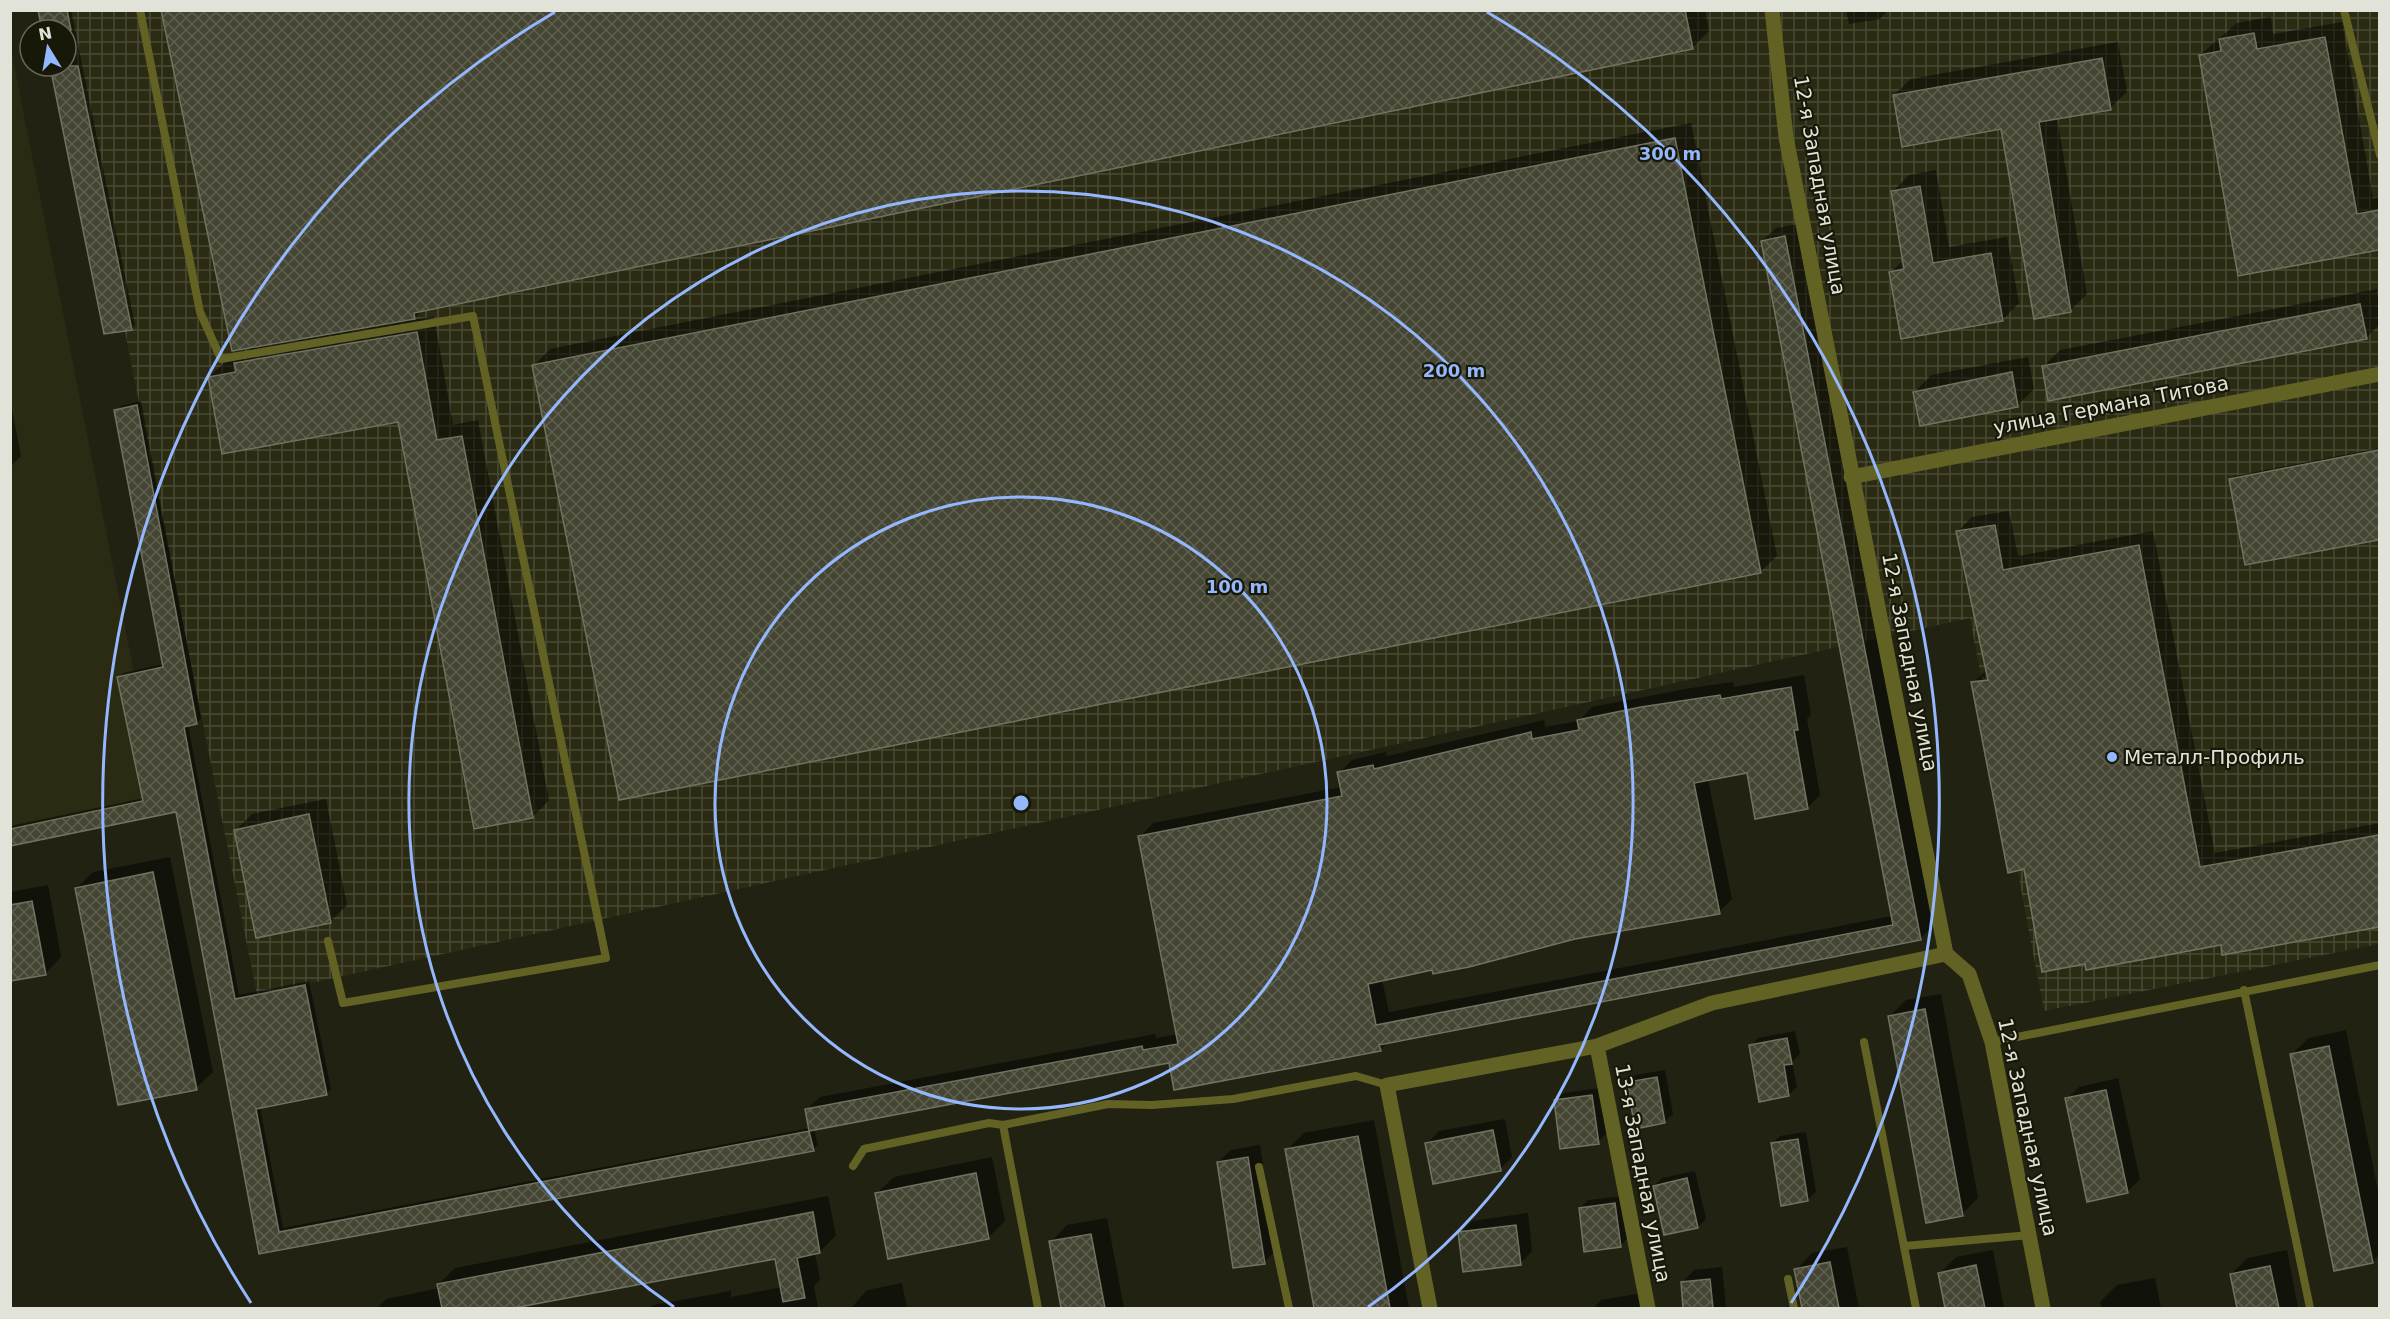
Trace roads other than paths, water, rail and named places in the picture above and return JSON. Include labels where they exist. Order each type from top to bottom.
[{"type":"street","name":"12-я Западная улица","points":[[1772,10],[1786,137],[1946,954],[1969,974],[1992,1042],[2043,1308]]},
{"type":"street","name":"улица Германа Титова","points":[[1851,477],[2379,374]]},
{"type":"street","points":[[1430,1308],[1387,1085],[1597,1046],[1712,1003],[1946,954]]},
{"type":"street","name":"13-я Западная улица","points":[[1597,1046],[1648,1308]]},
{"type":"lane","points":[[141,10],[200,312],[221,359],[473,316],[606,958],[343,1003],[328,941]]},
{"type":"lane","points":[[2344,10],[2379,155]]},
{"type":"lane","points":[[1992,1042],[2244,990],[2379,965]]},
{"type":"lane","points":[[2244,990],[2310,1308]]},
{"type":"lane","points":[[1864,1042],[1916,1308]]},
{"type":"lane","points":[[853,1166],[864,1149],[989,1123],[1003,1125],[1108,1104],[1152,1105],[1233,1100],[1356,1076],[1387,1085]]},
{"type":"lane","points":[[1003,1125],[1038,1308]]},
{"type":"lane","points":[[1260,1167],[1289,1308]]},
{"type":"lane","points":[[1904,1246],[2030,1235]]},
{"type":"lane","points":[[1788,1279],[1794,1308]]},
{"type":"place","name":"Металл-Профиль","points":[[2112,757]]}]
